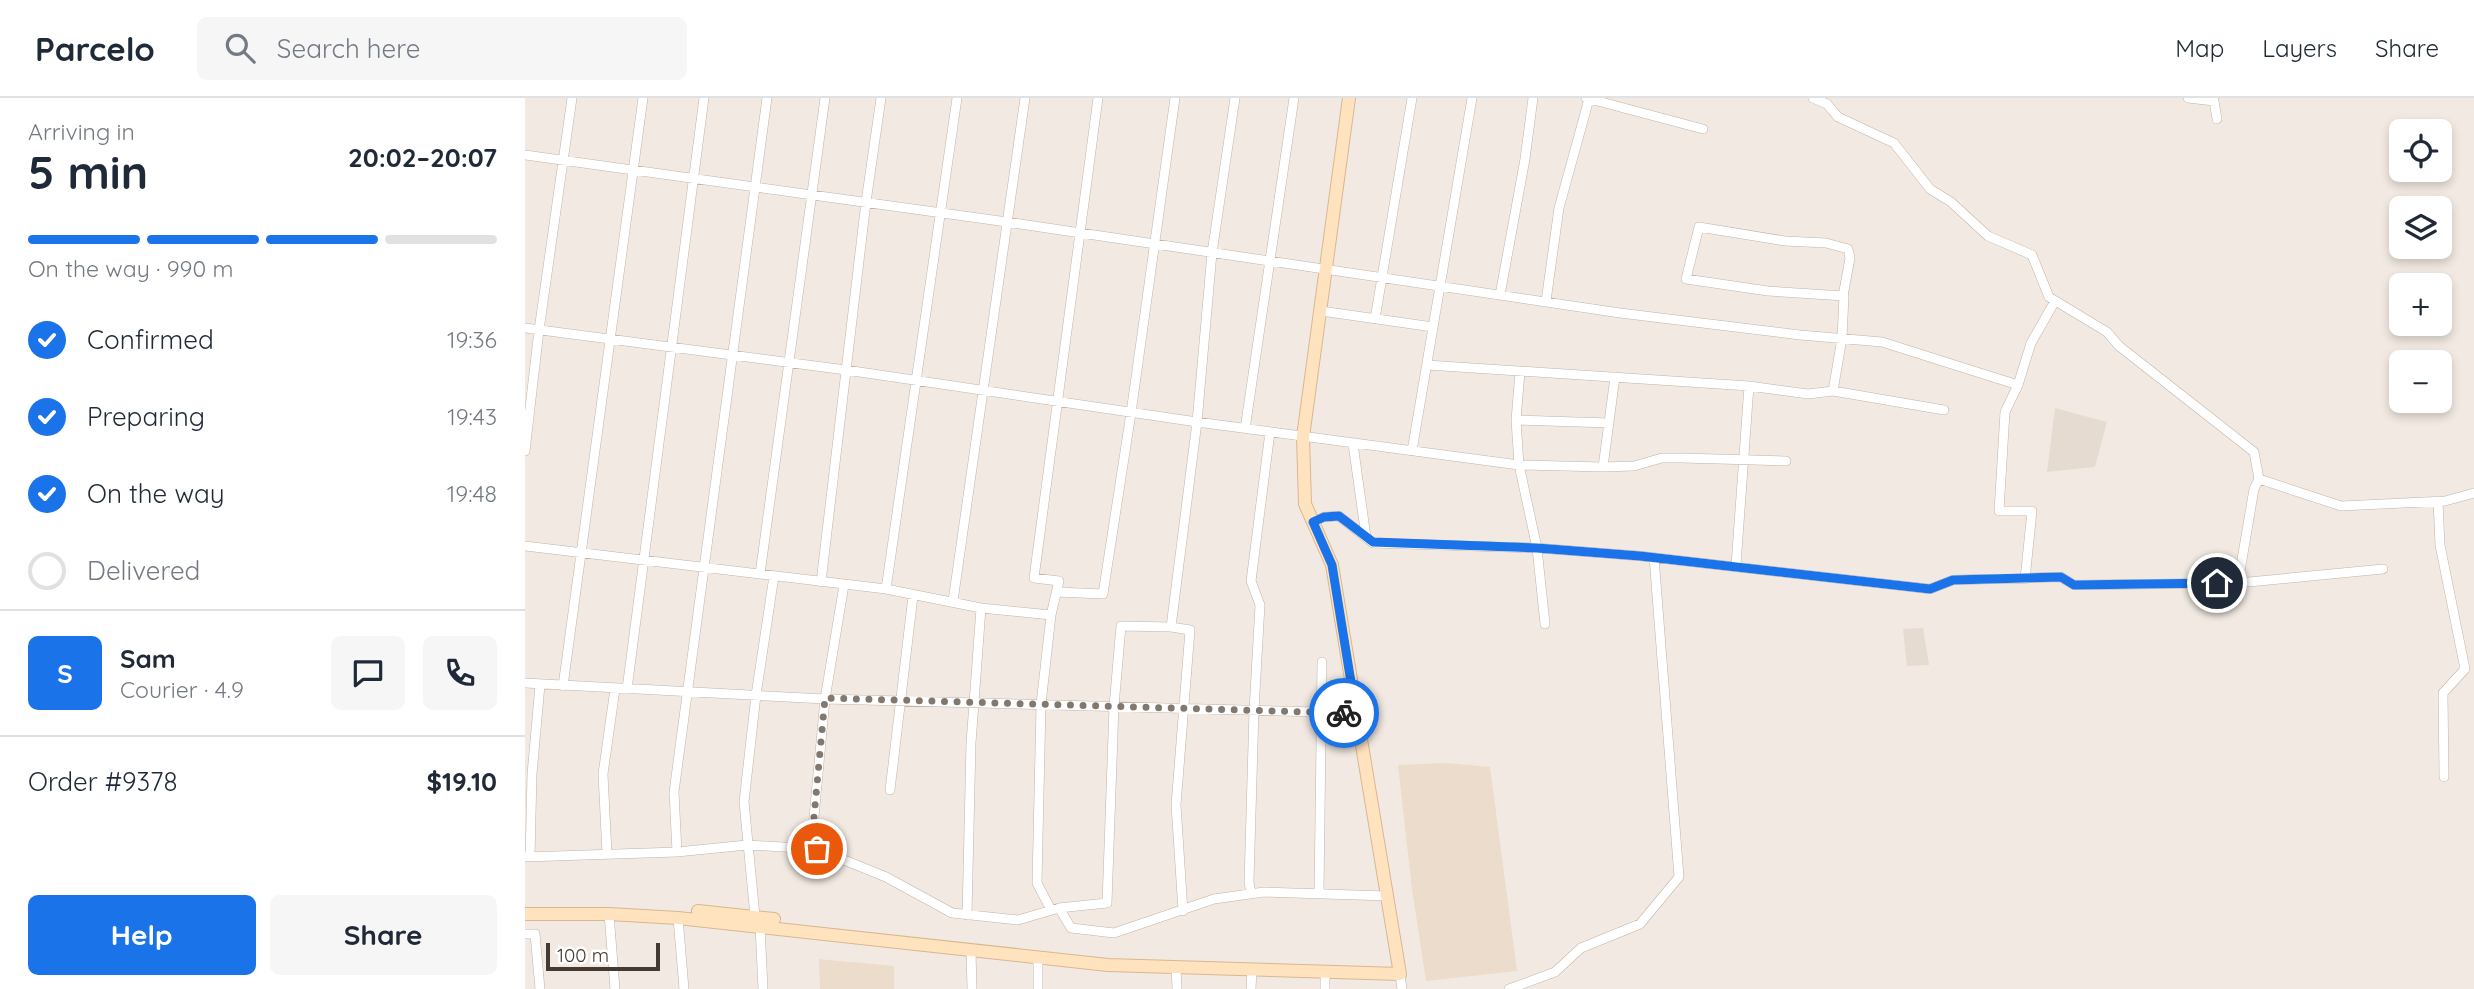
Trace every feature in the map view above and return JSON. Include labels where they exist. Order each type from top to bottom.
[{"type":"street","points":[[525,452],[539,330],[572,98]]},
{"type":"street","points":[[563,686],[643,98]]},
{"type":"street","points":[[627,689],[704,98]]},
{"type":"street","points":[[677,852],[674,792],[767,98]]},
{"type":"street","points":[[759,574],[825,98]]},
{"type":"street","points":[[821,582],[881,98]]},
{"type":"street","points":[[886,589],[957,98]]},
{"type":"street","points":[[953,601],[1025,98]]},
{"type":"street","points":[[1098,98],[1034,578],[1059,581],[1051,615],[1041,704],[1037,883],[1071,928],[1114,933],[1214,899],[1264,892],[1387,896]]},
{"type":"street","points":[[1056,592],[1103,594],[1175,98]]},
{"type":"street","points":[[1171,627],[1197,422],[1212,253],[1235,98]]},
{"type":"street","points":[[1245,429],[1294,98]]},
{"type":"street","points":[[1349,98],[1303,437],[1305,504],[1332,565],[1402,989]]},
{"type":"street","points":[[1375,319],[1412,98]]},
{"type":"street","points":[[1412,451],[1472,98]]},
{"type":"street","points":[[1500,295],[1525,159],[1533,98]]},
{"type":"street","points":[[1546,302],[1559,208],[1587,98],[1703,128]]},
{"type":"street","points":[[1813,98],[1827,104],[1838,117],[1893,143],[1930,189],[1951,202],[1988,236],[2032,255],[2049,297],[2107,332],[2119,346],[2254,452],[2259,479],[2253,489],[2238,583]]},
{"type":"street","points":[[2189,98],[2214,101],[2217,119]]},
{"type":"street","points":[[525,156],[811,194],[1648,316],[1882,342],[2018,385]]},
{"type":"street","points":[[1833,391],[1842,338],[1843,296],[1850,258],[1848,249],[1826,243],[1785,240],[1699,227],[1686,279],[1768,292],[1843,296]]},
{"type":"street","points":[[2025,579],[2032,512],[1999,511],[2005,412],[2018,385],[2031,342],[2055,300]]},
{"type":"street","points":[[1321,311],[1433,327]]},
{"type":"street","points":[[525,328],[846,370],[1131,413],[1519,465],[1634,466],[1663,458],[1786,461]]},
{"type":"street","points":[[1427,365],[1749,386],[1808,394],[1833,391],[1944,410]]},
{"type":"street","points":[[1520,372],[1515,420],[1519,465],[1537,548],[1545,624]]},
{"type":"street","points":[[1603,467],[1615,377]]},
{"type":"street","points":[[1736,565],[1749,386]]},
{"type":"street","points":[[1515,420],[1609,423]]},
{"type":"street","points":[[1251,894],[1248,882],[1260,605],[1251,581],[1270,432]]},
{"type":"street","points":[[1353,444],[1366,537]]},
{"type":"street","points":[[2259,479],[2340,506],[2438,502],[2474,493]]},
{"type":"street","points":[[2438,502],[2440,545],[2465,669],[2443,692],[2444,777]]},
{"type":"street","points":[[1313,522],[1324,517],[1339,516],[1373,542],[1537,548],[1654,557],[1930,589],[1953,580],[2061,577],[2074,585],[2238,583],[2382,569]]},
{"type":"street","points":[[525,546],[886,589],[981,608],[1051,615]]},
{"type":"street","points":[[1509,989],[1555,972],[1581,948],[1640,924],[1679,877],[1654,557]]},
{"type":"street","points":[[763,989],[744,802],[756,695],[774,576]]},
{"type":"street","points":[[811,849],[825,698],[844,585]]},
{"type":"street","points":[[890,790],[913,596]]},
{"type":"street","points":[[967,915],[974,702],[981,608]]},
{"type":"street","points":[[540,685],[531,774],[527,857],[677,852],[747,845],[817,849],[886,877],[952,913],[1018,920],[1055,909],[1107,903],[1114,706],[1121,626],[1190,630],[1176,805],[1183,911]]},
{"type":"street","points":[[1319,894],[1322,662]]},
{"type":"street","points":[[525,683],[900,701],[1356,713]]},
{"type":"street","points":[[607,854],[603,774],[615,689]]},
{"type":"street","points":[[525,906],[609,906],[1108,957],[1399,970]]},
{"type":"street","points":[[525,914],[609,914],[757,921],[971,951],[1108,965],[1325,972],[1399,970]]},
{"type":"street","points":[[609,914],[615,989]]},
{"type":"street","points":[[678,918],[684,989]]},
{"type":"street","points":[[525,934],[535,934],[540,989]]},
{"type":"street","points":[[971,951],[972,989]]},
{"type":"street","points":[[1038,958],[1038,989]]},
{"type":"street","points":[[1176,968],[1177,989]]},
{"type":"street","points":[[1251,989],[1252,970]]},
{"type":"street","points":[[1325,972],[1325,989]]},
{"type":"shaded area","points":[[2055,408],[2107,422],[2095,467],[2047,472]]},
{"type":"shaded area","points":[[1923,628],[1929,665],[1907,666],[1903,629]]},
{"type":"shaded area","points":[[1446,763],[1490,767],[1517,971],[1426,981],[1398,765]]},
{"type":"shaded area","points":[[819,959],[894,966],[894,989],[820,989]]},
{"type":"way so far","points":[[817,849],[811,849],[825,698],[1344,713]]},
{"type":"route","points":[[1344,713],[1356,713],[1332,565],[1313,522],[1324,517],[1339,516],[1373,542],[1537,548],[1640,556],[1930,589],[1953,580],[2061,577],[2074,585],[2217,583]]}]
